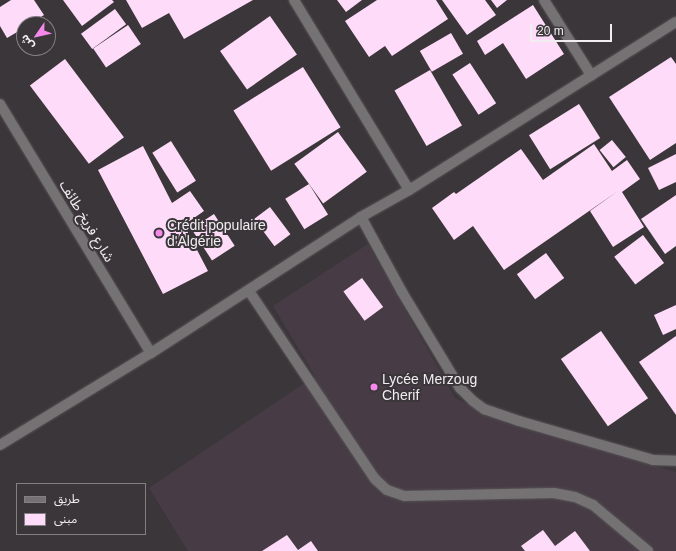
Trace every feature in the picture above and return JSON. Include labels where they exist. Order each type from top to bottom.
[{"type":"street","points":[[294,0],[409,190]]},
{"type":"street","points":[[544,0],[591,75]]},
{"type":"street","points":[[0,445],[151,353],[249,291],[361,217],[409,190],[676,22]]},
{"type":"street","name":"شارع فريخ طائف","points":[[0,104],[151,353]]},
{"type":"street","points":[[361,217],[402,292],[460,388],[472,401],[484,409],[519,421],[653,460],[676,461]]},
{"type":"street","points":[[249,291],[375,479],[388,490],[404,496],[554,492],[575,497],[593,506],[648,551]]},
{"type":"shaded area","name":"Lycée Merzoug Cherif","points":[[368,244],[455,398],[508,424],[676,472],[676,551],[188,551],[149,488],[315,376],[273,306]]},
{"type":"building","points":[[11,0],[34,0],[44,15],[16,16],[16,33],[7,38],[0,26],[0,7]]},
{"type":"building","points":[[63,0],[112,0],[114,2],[82,26]]},
{"type":"building","points":[[126,0],[253,0],[184,39],[169,13],[142,28]]},
{"type":"building","points":[[337,0],[362,0],[346,12]]},
{"type":"building","points":[[377,0],[436,0],[448,19],[392,56],[385,46],[369,57],[345,21]]},
{"type":"building","points":[[442,0],[485,0],[496,15],[467,35]]},
{"type":"building","points":[[491,0],[507,0],[497,8]]},
{"type":"building","points":[[533,5],[564,54],[526,79],[503,43],[485,55],[477,41]]},
{"type":"building","points":[[115,9],[126,24],[92,49],[81,34]]},
{"type":"building","points":[[270,16],[297,55],[247,89],[220,51]]},
{"type":"building","points":[[128,25],[141,44],[106,68],[93,48]]},
{"type":"building","points":[[451,33],[463,54],[432,72],[420,51]]},
{"type":"building","points":[[671,57],[676,64],[676,143],[650,160],[609,97]]},
{"type":"building","points":[[65,59],[124,137],[89,164],[30,85]]},
{"type":"building","points":[[470,63],[496,103],[479,115],[452,74]]},
{"type":"building","points":[[303,67],[341,127],[271,171],[233,110]]},
{"type":"building","points":[[430,70],[462,125],[426,146],[394,90]]},
{"type":"building","points":[[579,104],[600,138],[550,169],[529,135]]},
{"type":"building","points":[[338,132],[367,172],[323,203],[294,164]]},
{"type":"building","points":[[612,140],[626,157],[613,167],[600,150]]},
{"type":"building","points":[[171,141],[196,181],[177,193],[152,153]]},
{"type":"building","points":[[594,144],[612,171],[627,160],[640,179],[622,192],[644,227],[613,247],[590,211],[618,191],[504,270],[473,226],[454,240],[432,208],[454,192],[456,194],[521,149],[543,180]]},
{"type":"building","name":"Crédit populaire d'Algérie","points":[[143,146],[172,203],[190,191],[204,211],[184,225],[208,271],[163,294],[98,170]]},
{"type":"building","points":[[676,154],[676,182],[659,190],[648,168]]},
{"type":"building","points":[[309,184],[328,215],[304,229],[285,199]]},
{"type":"building","points":[[676,195],[676,246],[665,254],[641,219]]},
{"type":"building","points":[[270,207],[290,234],[274,246],[254,219]]},
{"type":"building","points":[[214,214],[235,246],[212,261],[191,229]]},
{"type":"building","points":[[643,235],[664,263],[635,285],[614,257]]},
{"type":"building","points":[[546,253],[564,278],[535,299],[517,274]]},
{"type":"building","points":[[362,278],[383,307],[365,321],[343,292]]},
{"type":"building","points":[[676,305],[676,329],[663,335],[654,315]]},
{"type":"building","points":[[601,331],[648,398],[608,426],[561,359]]},
{"type":"building","points":[[676,336],[676,415],[639,362]]},
{"type":"building","points":[[543,530],[555,546],[575,531],[590,551],[525,551],[521,546]]},
{"type":"building","points":[[287,535],[298,550],[311,541],[318,551],[262,551]]},
{"type":"place","name":"Crédit populaire d'Algérie","points":[[159,233]]},
{"type":"place","name":"Lycée Merzoug Cherif","points":[[374,387]]}]
